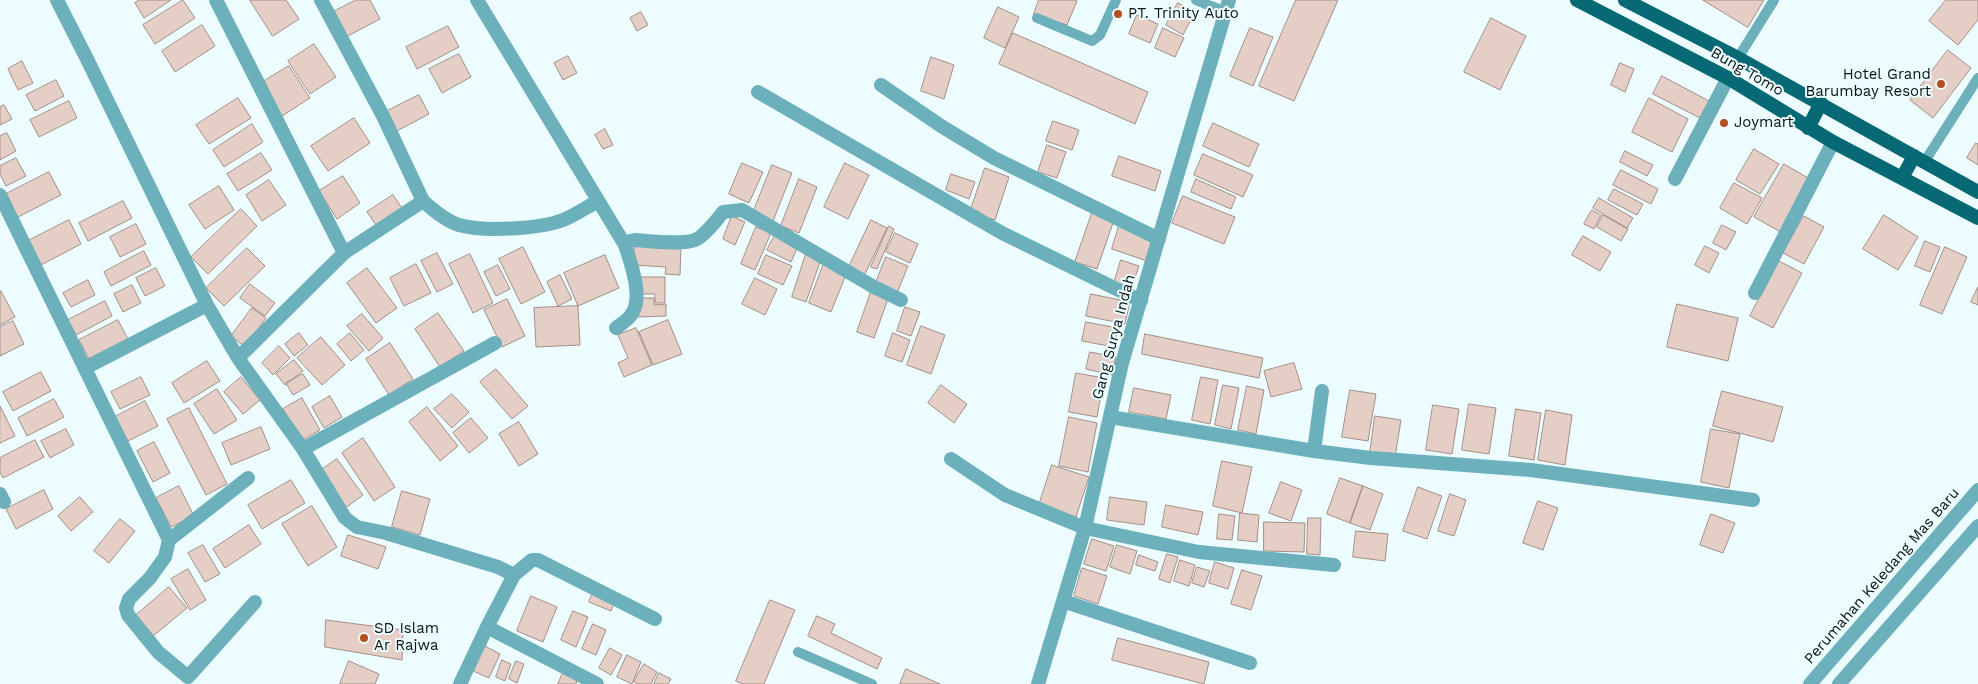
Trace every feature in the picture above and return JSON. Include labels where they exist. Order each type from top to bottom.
[{"type":"main road","name":"Bung Tomo","points":[[1577,0],[1728,78],[1808,128],[1978,218]]},
{"type":"main road","name":"Bung Tomo","points":[[1625,0],[1738,58],[1978,192]]},
{"type":"main road","points":[[1808,128],[1821,104]]},
{"type":"main road","points":[[1902,178],[1919,159]]},
{"type":"street","points":[[57,0],[207,305],[238,358],[303,449],[350,524],[386,532],[498,567],[514,574]]},
{"type":"street","points":[[216,0],[344,253]]},
{"type":"street","points":[[321,0],[383,116],[423,201],[435,211],[458,224],[480,228],[522,228],[563,220],[598,201]]},
{"type":"street","points":[[476,0],[625,245],[636,285],[636,306],[631,315],[616,328]]},
{"type":"street","name":"Gang Surya Indah","points":[[1038,684],[1085,528],[1122,363],[1228,6]]},
{"type":"street","points":[[1675,179],[1728,78]]},
{"type":"street","points":[[881,85],[941,126],[994,158],[1159,239]]},
{"type":"street","points":[[758,92],[1002,233],[1141,300]]},
{"type":"street","points":[[1755,293],[1833,142]]},
{"type":"street","points":[[0,195],[169,540]]},
{"type":"street","points":[[238,358],[344,253],[423,201]]},
{"type":"street","points":[[625,245],[635,240],[671,242],[696,240],[723,212],[742,210],[874,287],[901,300]]},
{"type":"street","points":[[85,368],[207,305]]},
{"type":"street","points":[[303,449],[495,343]]},
{"type":"street","points":[[1314,451],[1322,391]]},
{"type":"street","points":[[1110,418],[1314,451],[1371,458],[1531,470],[1753,500]]},
{"type":"street","points":[[951,459],[1005,495],[1085,528],[1199,552],[1334,565]]},
{"type":"street","points":[[248,478],[169,540],[165,557],[150,578],[133,594],[126,608],[128,616],[158,652],[186,681],[255,602]]},
{"type":"street","name":"Perumahan Keledang Mas Baru","points":[[1810,684],[1978,490]]},
{"type":"street","points":[[1839,684],[1978,526]]},
{"type":"street","points":[[460,684],[514,574],[532,560],[538,560],[655,619]]},
{"type":"street","points":[[1063,601],[1250,664]]},
{"type":"street","points":[[487,626],[597,684]]},
{"type":"lane","points":[[1037,18],[1092,41],[1100,35],[1116,0]]},
{"type":"lane","points":[[1196,0],[1228,6]]},
{"type":"lane","points":[[1738,58],[1774,0]]},
{"type":"lane","points":[[1919,159],[1978,78]]},
{"type":"lane","points":[[798,652],[872,684]]},
{"type":"building","points":[[139,0],[171,0],[144,18],[135,3]]},
{"type":"building","points":[[183,0],[195,18],[155,44],[143,25]]},
{"type":"building","points":[[250,0],[286,0],[299,19],[273,36]]},
{"type":"building","points":[[356,0],[370,0],[380,19],[346,37],[333,12]]},
{"type":"building","points":[[1039,0],[1077,1],[1067,25],[1034,14]]},
{"type":"building","points":[[1296,0],[1338,0],[1294,101],[1259,86]]},
{"type":"building","points":[[1703,0],[1764,0],[1748,27]]},
{"type":"building","points":[[1946,0],[1978,0],[1978,20],[1958,45],[1929,21]]},
{"type":"building","points":[[1178,3],[1195,12],[1183,35],[1166,25]]},
{"type":"building","points":[[998,7],[1019,17],[1005,48],[984,38]]},
{"type":"building","points":[[641,12],[648,25],[637,31],[630,18]]},
{"type":"building","points":[[1137,15],[1158,24],[1150,43],[1129,34]]},
{"type":"building","points":[[1491,18],[1526,36],[1500,90],[1464,72]]},
{"type":"building","points":[[202,25],[215,46],[175,72],[162,51]]},
{"type":"building","points":[[448,26],[459,47],[417,69],[406,47]]},
{"type":"building","points":[[1163,28],[1184,38],[1175,57],[1155,48]]},
{"type":"building","points":[[1250,28],[1273,37],[1253,86],[1230,76]]},
{"type":"building","points":[[1013,33],[1148,92],[1135,124],[999,64]]},
{"type":"building","points":[[314,44],[336,77],[310,94],[288,61]]},
{"type":"building","name":"Hotel Grand Barumbay Resort","points":[[1948,50],[1971,68],[1933,118],[1910,100]]},
{"type":"building","points":[[459,54],[471,77],[442,93],[429,69]]},
{"type":"building","points":[[568,56],[577,73],[563,80],[554,63]]},
{"type":"building","points":[[931,57],[954,65],[944,99],[921,91]]},
{"type":"building","points":[[22,61],[33,83],[18,90],[8,69]]},
{"type":"building","points":[[1620,63],[1634,69],[1625,92],[1611,85]]},
{"type":"building","points":[[289,66],[310,98],[282,116],[261,83]]},
{"type":"building","points":[[1662,76],[1709,101],[1700,118],[1653,94]]},
{"type":"building","points":[[56,80],[64,96],[35,111],[26,95]]},
{"type":"building","points":[[419,95],[429,114],[395,132],[385,112]]},
{"type":"building","points":[[238,98],[251,118],[209,144],[196,125]]},
{"type":"building","points":[[1649,98],[1688,119],[1672,152],[1632,132]]},
{"type":"building","points":[[69,101],[77,118],[39,137],[30,120]]},
{"type":"building","points":[[4,105],[12,119],[0,125],[0,107]]},
{"type":"building","points":[[354,118],[370,143],[328,171],[311,146]]},
{"type":"building","points":[[1053,121],[1079,130],[1072,150],[1046,141]]},
{"type":"building","points":[[1213,123],[1259,144],[1249,167],[1203,146]]},
{"type":"building","points":[[252,124],[263,142],[224,167],[213,150]]},
{"type":"building","points":[[605,129],[613,145],[603,149],[595,135]]},
{"type":"building","points":[[7,133],[16,151],[0,160],[0,136]]},
{"type":"building","points":[[1976,143],[1978,144],[1978,165],[1967,158]]},
{"type":"building","points":[[1047,145],[1066,152],[1057,178],[1038,172]]},
{"type":"building","points":[[1754,149],[1779,164],[1760,194],[1736,180]]},
{"type":"building","points":[[1625,151],[1653,165],[1647,176],[1620,162]]},
{"type":"building","points":[[261,153],[272,170],[238,191],[227,174]]},
{"type":"building","points":[[1203,154],[1253,175],[1243,197],[1194,175]]},
{"type":"building","points":[[1119,156],[1161,171],[1155,191],[1112,176]]},
{"type":"building","points":[[16,158],[26,176],[6,186],[0,174],[0,166]]},
{"type":"building","points":[[742,163],[763,172],[749,203],[729,194]]},
{"type":"building","points":[[845,163],[869,175],[848,219],[824,207]]},
{"type":"building","points":[[1784,164],[1815,182],[1784,234],[1754,217]]},
{"type":"building","points":[[772,165],[792,173],[773,221],[753,213]]},
{"type":"building","points":[[985,168],[1009,177],[995,220],[970,212]]},
{"type":"building","points":[[1621,170],[1658,189],[1651,204],[1613,185]]},
{"type":"building","points":[[49,172],[61,195],[16,218],[4,195]]},
{"type":"building","points":[[951,174],[975,182],[969,199],[946,190]]},
{"type":"building","points":[[343,176],[360,203],[337,219],[319,191]]},
{"type":"building","points":[[799,179],[817,187],[799,233],[781,226]]},
{"type":"building","points":[[1196,179],[1236,197],[1231,209],[1191,192]]},
{"type":"building","points":[[269,180],[286,205],[262,221],[246,195]]},
{"type":"building","points":[[1734,183],[1762,198],[1747,224],[1720,208]]},
{"type":"building","points":[[219,186],[234,210],[205,229],[189,205]]},
{"type":"building","points":[[1614,189],[1643,204],[1637,215],[1608,200]]},
{"type":"building","points":[[393,195],[402,208],[376,225],[367,212]]},
{"type":"building","points":[[1183,196],[1235,217],[1224,244],[1172,223]]},
{"type":"building","points":[[1599,198],[1633,218],[1627,228],[1593,208]]},
{"type":"building","points":[[123,201],[132,218],[88,241],[79,223]]},
{"type":"building","points":[[241,209],[257,226],[208,274],[191,257]]},
{"type":"building","points":[[1592,210],[1601,215],[1594,229],[1584,224]]},
{"type":"building","points":[[1092,213],[1114,220],[1097,269],[1075,262]]},
{"type":"building","points":[[1603,215],[1628,229],[1621,241],[1597,227]]},
{"type":"building","points":[[1884,215],[1918,237],[1898,270],[1863,249]]},
{"type":"building","points":[[732,216],[745,222],[735,245],[723,239]]},
{"type":"building","points":[[1804,216],[1824,227],[1804,264],[1783,253]]},
{"type":"building","points":[[69,220],[81,244],[41,265],[28,241]]},
{"type":"building","points":[[871,220],[887,228],[864,276],[848,269]]},
{"type":"building","points":[[136,224],[146,244],[120,257],[110,237]]},
{"type":"building","points":[[1722,225],[1736,232],[1726,250],[1713,243]]},
{"type":"building","points":[[889,226],[894,229],[877,269],[871,267]]},
{"type":"building","points":[[1119,226],[1155,239],[1147,261],[1112,249]]},
{"type":"building","points":[[756,227],[771,233],[755,270],[741,264]]},
{"type":"building","points":[[776,233],[799,244],[791,262],[767,250]]},
{"type":"building","points":[[895,233],[918,244],[910,263],[886,252]]},
{"type":"building","points":[[1583,236],[1611,252],[1600,271],[1572,255]]},
{"type":"building","points":[[1925,241],[1940,247],[1930,272],[1915,266]]},
{"type":"building","points":[[635,243],[681,246],[680,275],[665,274],[666,267],[634,265]]},
{"type":"building","points":[[1705,246],[1719,253],[1709,273],[1695,265]]},
{"type":"building","points":[[523,247],[545,292],[521,304],[499,259]]},
{"type":"building","points":[[1945,247],[1967,257],[1942,314],[1920,305]]},
{"type":"building","points":[[247,248],[265,266],[224,306],[206,288]]},
{"type":"building","points":[[144,251],[151,265],[111,286],[104,272]]},
{"type":"building","points":[[437,253],[453,284],[437,292],[421,261]]},
{"type":"building","points":[[470,254],[493,303],[473,313],[449,264]]},
{"type":"building","points":[[806,254],[821,259],[806,302],[792,297]]},
{"type":"building","points":[[605,255],[619,288],[578,306],[564,273]]},
{"type":"building","points":[[766,255],[792,266],[783,285],[758,274]]},
{"type":"building","points":[[886,257],[908,266],[897,293],[875,285]]},
{"type":"building","points":[[1121,260],[1139,266],[1131,289],[1114,283]]},
{"type":"building","points":[[1779,261],[1802,273],[1773,328],[1750,316]]},
{"type":"building","points":[[824,263],[847,272],[831,312],[809,303]]},
{"type":"building","points":[[416,264],[431,293],[404,306],[390,278]]},
{"type":"building","points":[[498,265],[510,289],[496,296],[484,272]]},
{"type":"building","points":[[156,268],[165,286],[145,296],[136,278]]},
{"type":"building","points":[[367,268],[397,308],[376,323],[347,283]]},
{"type":"building","points":[[560,275],[572,299],[558,306],[547,282]]},
{"type":"building","points":[[638,277],[665,277],[665,303],[655,303],[655,294],[638,294]]},
{"type":"building","points":[[755,278],[777,289],[765,315],[742,304]]},
{"type":"building","points":[[88,280],[95,295],[71,307],[63,293]]},
{"type":"building","points":[[250,284],[275,303],[265,316],[240,298]]},
{"type":"building","points":[[132,285],[141,303],[123,312],[114,294]]},
{"type":"building","points":[[1978,287],[1978,305],[1971,302]]},
{"type":"building","points":[[0,292],[15,317],[0,325]]},
{"type":"building","points":[[871,292],[888,299],[874,338],[857,332]]},
{"type":"building","points":[[1091,294],[1130,302],[1125,324],[1086,316]]},
{"type":"building","points":[[638,298],[654,298],[654,305],[666,304],[666,316],[639,317]]},
{"type":"building","points":[[507,299],[525,336],[502,347],[484,310]]},
{"type":"building","points":[[105,301],[112,316],[76,335],[68,320]]},
{"type":"building","points":[[1677,304],[1738,318],[1728,361],[1667,347]]},
{"type":"building","points":[[578,306],[580,345],[536,347],[534,308]]},
{"type":"building","points":[[905,307],[920,312],[911,336],[897,331]]},
{"type":"building","points":[[252,308],[266,318],[245,347],[231,336]]},
{"type":"building","points":[[438,313],[464,351],[440,367],[415,329]]},
{"type":"building","points":[[362,314],[383,338],[369,351],[347,326]]},
{"type":"building","points":[[118,320],[128,339],[89,359],[79,340]]},
{"type":"building","points":[[668,320],[682,354],[653,365],[639,332]]},
{"type":"building","points":[[13,321],[24,344],[0,356],[0,327]]},
{"type":"building","points":[[1086,322],[1118,328],[1114,347],[1082,341]]},
{"type":"building","points":[[921,326],[945,335],[931,374],[907,365]]},
{"type":"building","points":[[636,328],[652,365],[624,377],[618,363],[628,358],[618,335]]},
{"type":"building","points":[[299,333],[308,345],[294,356],[285,344]]},
{"type":"building","points":[[350,333],[364,350],[351,361],[337,344]]},
{"type":"building","points":[[893,333],[910,340],[902,362],[885,356]]},
{"type":"building","points":[[1145,334],[1263,358],[1259,378],[1142,354]]},
{"type":"building","points":[[321,337],[345,365],[322,385],[297,358]]},
{"type":"building","points":[[390,343],[413,379],[389,395],[366,359]]},
{"type":"building","points":[[279,346],[290,358],[273,375],[262,363]]},
{"type":"building","points":[[1090,352],[1116,357],[1112,375],[1086,369]]},
{"type":"building","points":[[294,360],[303,371],[285,385],[276,374]]},
{"type":"building","points":[[207,361],[220,381],[184,403],[172,383]]},
{"type":"building","points":[[1294,363],[1302,389],[1271,397],[1264,371]]},
{"type":"building","points":[[496,369],[528,406],[512,419],[480,382]]},
{"type":"building","points":[[41,372],[51,391],[13,411],[3,392]]},
{"type":"building","points":[[1076,373],[1104,378],[1097,417],[1069,412]]},
{"type":"building","points":[[303,374],[310,385],[293,395],[286,383]]},
{"type":"building","points":[[141,377],[150,395],[120,409],[111,392]]},
{"type":"building","points":[[241,377],[260,400],[243,414],[224,392]]},
{"type":"building","points":[[1201,377],[1218,380],[1210,424],[1192,420]]},
{"type":"building","points":[[941,385],[967,404],[954,423],[928,403]]},
{"type":"building","points":[[1223,385],[1239,388],[1231,429],[1215,425]]},
{"type":"building","points":[[1247,386],[1264,390],[1256,434],[1238,430]]},
{"type":"building","points":[[1134,388],[1171,395],[1166,419],[1129,412]]},
{"type":"building","points":[[217,389],[237,420],[214,434],[194,404]]},
{"type":"building","points":[[1350,390],[1376,394],[1368,441],[1342,437]]},
{"type":"building","points":[[1722,391],[1783,407],[1773,442],[1713,426]]},
{"type":"building","points":[[452,394],[469,412],[452,428],[434,409]]},
{"type":"building","points":[[330,396],[342,417],[324,428],[312,407]]},
{"type":"building","points":[[302,398],[320,430],[301,441],[283,409]]},
{"type":"building","points":[[54,399],[64,417],[27,436],[18,418]]},
{"type":"building","points":[[145,401],[158,426],[128,441],[115,417]]},
{"type":"building","points":[[1469,404],[1496,408],[1489,454],[1462,450]]},
{"type":"building","points":[[1433,405],[1459,409],[1452,454],[1426,450]]},
{"type":"building","points":[[0,406],[15,436],[0,443]]},
{"type":"building","points":[[427,407],[458,446],[440,461],[409,422]]},
{"type":"building","points":[[189,408],[227,484],[206,495],[167,419]]},
{"type":"building","points":[[1516,409],[1541,413],[1534,460],[1509,456]]},
{"type":"building","points":[[1546,410],[1572,415],[1565,465],[1538,460]]},
{"type":"building","points":[[1375,416],[1401,420],[1395,457],[1370,453]]},
{"type":"building","points":[[1069,417],[1097,423],[1088,472],[1059,466]]},
{"type":"building","points":[[471,418],[488,438],[469,453],[453,433]]},
{"type":"building","points":[[519,422],[538,454],[519,466],[499,434]]},
{"type":"building","points":[[261,427],[270,449],[231,465],[222,443]]},
{"type":"building","points":[[66,429],[74,445],[50,458],[41,441]]},
{"type":"building","points":[[1711,429],[1740,434],[1729,488],[1701,482]]},
{"type":"building","points":[[363,438],[395,487],[374,501],[342,453]]},
{"type":"building","points":[[35,440],[44,457],[3,478],[0,472],[0,458]]},
{"type":"building","points":[[154,442],[170,473],[153,482],[137,451]]},
{"type":"building","points":[[337,459],[363,495],[344,509],[318,472]]},
{"type":"building","points":[[1222,461],[1252,467],[1242,513],[1213,506]]},
{"type":"building","points":[[1052,465],[1089,477],[1076,517],[1039,505]]},
{"type":"building","points":[[1340,478],[1363,486],[1350,523],[1327,514]]},
{"type":"building","points":[[291,480],[305,503],[262,529],[248,505]]},
{"type":"building","points":[[1281,482],[1302,490],[1291,521],[1269,513]]},
{"type":"building","points":[[179,486],[194,516],[171,527],[156,498]]},
{"type":"building","points":[[1363,486],[1383,494],[1370,530],[1350,523]]},
{"type":"building","points":[[1418,487],[1442,496],[1427,539],[1403,531]]},
{"type":"building","points":[[44,490],[53,509],[16,529],[6,509]]},
{"type":"building","points":[[402,491],[430,499],[420,535],[392,527]]},
{"type":"building","points":[[1450,494],[1466,500],[1454,536],[1438,531]]},
{"type":"building","points":[[80,497],[93,512],[71,531],[58,516]]},
{"type":"building","points":[[1110,497],[1147,502],[1144,525],[1107,520]]},
{"type":"building","points":[[1538,501],[1558,508],[1543,550],[1523,543]]},
{"type":"building","points":[[1166,505],[1203,512],[1198,535],[1162,527]]},
{"type":"building","points":[[312,506],[337,547],[308,566],[282,524]]},
{"type":"building","points":[[1240,513],[1259,515],[1257,542],[1238,540]]},
{"type":"building","points":[[1219,514],[1235,516],[1232,540],[1217,539]]},
{"type":"building","points":[[1711,514],[1735,523],[1723,553],[1700,545]]},
{"type":"building","points":[[1308,518],[1321,518],[1320,555],[1307,554]]},
{"type":"building","points":[[120,519],[135,531],[109,563],[94,551]]},
{"type":"building","points":[[1264,522],[1305,523],[1304,552],[1264,551]]},
{"type":"building","points":[[249,525],[261,544],[225,568],[213,549]]},
{"type":"building","points":[[1356,531],[1388,534],[1385,561],[1353,557]]},
{"type":"building","points":[[348,535],[386,547],[378,569],[341,556]]},
{"type":"building","points":[[1092,539],[1114,546],[1106,571],[1084,564]]},
{"type":"building","points":[[203,545],[220,574],[205,582],[188,553]]},
{"type":"building","points":[[1117,545],[1137,551],[1130,574],[1110,567]]},
{"type":"building","points":[[1167,554],[1178,557],[1170,583],[1159,579]]},
{"type":"building","points":[[1139,555],[1158,562],[1155,571],[1136,565]]},
{"type":"building","points":[[1180,560],[1195,565],[1189,586],[1174,581]]},
{"type":"building","points":[[1215,562],[1234,568],[1228,589],[1209,583]]},
{"type":"building","points":[[1197,567],[1210,571],[1204,587],[1192,583]]},
{"type":"building","points":[[1082,568],[1107,576],[1098,604],[1074,596]]},
{"type":"building","points":[[188,569],[206,600],[190,610],[171,579]]},
{"type":"building","points":[[1242,570],[1262,576],[1251,610],[1231,604]]},
{"type":"building","points":[[169,587],[187,608],[152,637],[135,616]]},
{"type":"building","points":[[593,592],[615,602],[611,611],[589,602]]},
{"type":"building","points":[[531,596],[557,607],[543,642],[517,631]]},
{"type":"building","points":[[770,600],[795,610],[764,684],[743,684],[736,681]]},
{"type":"building","points":[[573,611],[588,617],[576,647],[561,640]]},
{"type":"building","points":[[817,616],[835,624],[831,633],[882,658],[877,669],[808,636]]},
{"type":"building","name":"SD Islam Ar Rajwa","points":[[326,620],[403,630],[402,660],[325,647]]},
{"type":"building","points":[[593,624],[606,630],[596,655],[582,649]]},
{"type":"building","points":[[1118,638],[1209,662],[1204,684],[1112,660]]},
{"type":"building","points":[[485,646],[500,654],[489,678],[473,671]]},
{"type":"building","points":[[610,648],[622,655],[611,675],[599,668]]},
{"type":"building","points":[[627,655],[641,662],[632,684],[617,677]]},
{"type":"building","points":[[502,660],[511,664],[505,681],[496,677]]},
{"type":"building","points":[[349,661],[379,674],[375,684],[340,684]]},
{"type":"building","points":[[516,661],[524,664],[517,683],[509,679]]},
{"type":"building","points":[[644,664],[657,672],[651,684],[638,684],[634,682]]},
{"type":"building","points":[[906,669],[940,684],[900,684]]},
{"type":"building","points":[[563,673],[577,680],[576,684],[558,684]]},
{"type":"building","points":[[659,673],[671,679],[668,684],[654,684]]},
{"type":"place","name":"PT. Trinity Auto","points":[[1118,14]]},
{"type":"place","name":"Hotel Grand Barumbay Resort","points":[[1941,84]]},
{"type":"place","name":"Joymart","points":[[1724,123]]},
{"type":"place","name":"SD Islam Ar Rajwa","points":[[364,638]]}]
